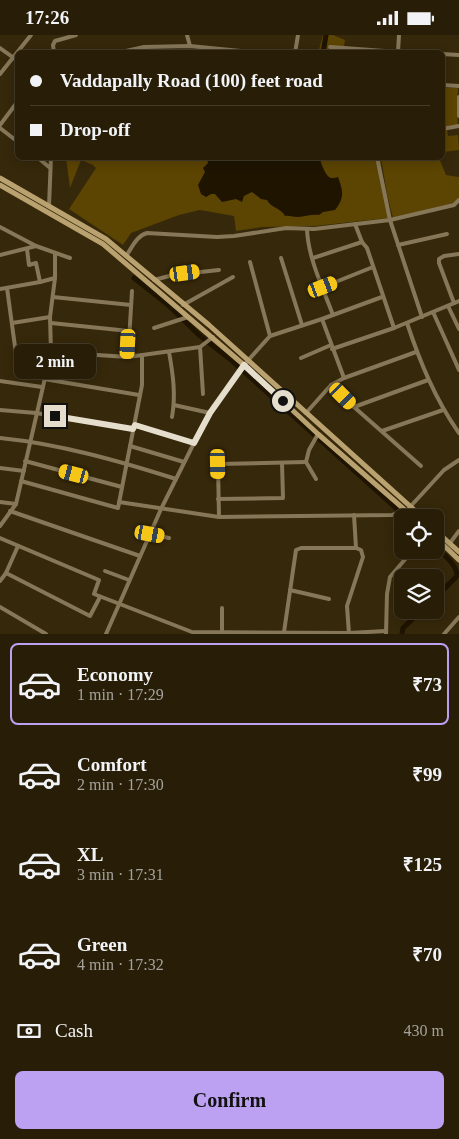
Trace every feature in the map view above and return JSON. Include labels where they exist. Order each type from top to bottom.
[{"type":"main road","points":[[0,178],[106,239],[182,305],[317,437],[400,509]]},
{"type":"main road","points":[[0,185],[103,244],[184,319],[306,413],[412,509]]},
{"type":"main road","points":[[444,538],[459,551]]},
{"type":"main road","points":[[444,546],[459,560]]},
{"type":"street","points":[[18,50],[31,35]]},
{"type":"street","points":[[54,50],[55,41],[76,35]]},
{"type":"street","points":[[188,35],[190,46]]},
{"type":"street","points":[[296,50],[298,35]]},
{"type":"street","points":[[398,50],[399,35]]},
{"type":"street","points":[[130,50],[144,47],[190,46],[231,50]]},
{"type":"street","points":[[330,47],[371,50]]},
{"type":"street","points":[[0,48],[15,59]]},
{"type":"street","points":[[0,74],[15,54]]},
{"type":"street","points":[[445,54],[459,55]]},
{"type":"street","points":[[445,85],[459,86]]},
{"type":"street","points":[[459,97],[459,116]]},
{"type":"street","points":[[15,104],[0,127],[15,140]]},
{"type":"street","points":[[445,128],[459,126]]},
{"type":"street","points":[[41,160],[50,167]]},
{"type":"street","points":[[49,206],[51,160]]},
{"type":"street","points":[[378,160],[390,220],[422,317]]},
{"type":"street","points":[[126,257],[141,234],[216,237],[286,228],[307,229],[355,224],[390,220],[454,205],[459,200]]},
{"type":"street","points":[[355,224],[362,242],[366,245],[394,328]]},
{"type":"street","points":[[0,227],[55,254],[70,258]]},
{"type":"street","points":[[307,229],[313,258],[333,315]]},
{"type":"street","points":[[398,245],[447,234]]},
{"type":"street","points":[[313,258],[362,242]]},
{"type":"street","points":[[0,255],[36,245]]},
{"type":"street","points":[[27,249],[29,265],[36,263],[40,282]]},
{"type":"street","points":[[0,526],[16,504],[51,352],[50,317],[55,278],[55,254]]},
{"type":"street","points":[[302,358],[394,328],[457,302],[439,261],[441,257],[459,254]]},
{"type":"street","points":[[281,258],[302,325]]},
{"type":"street","points":[[250,262],[270,336]]},
{"type":"street","points":[[323,287],[373,267]]},
{"type":"street","points":[[154,280],[173,275],[219,270]]},
{"type":"street","points":[[182,305],[233,277]]},
{"type":"street","points":[[0,289],[55,278]]},
{"type":"street","points":[[7,288],[16,354]]},
{"type":"street","points":[[128,357],[132,291]]},
{"type":"street","points":[[53,297],[131,305]]},
{"type":"street","points":[[106,634],[161,509],[184,462],[210,413],[244,366],[270,336],[382,297]]},
{"type":"street","points":[[448,306],[459,329]]},
{"type":"street","points":[[433,312],[459,370]]},
{"type":"street","points":[[12,323],[50,317]]},
{"type":"street","points":[[154,328],[184,319]]},
{"type":"street","points":[[322,319],[344,378]]},
{"type":"street","points":[[51,323],[129,331]]},
{"type":"street","points":[[407,323],[416,352],[428,380],[443,411],[459,433]]},
{"type":"street","points":[[51,352],[128,357],[142,356],[200,347],[209,340]]},
{"type":"street","points":[[200,347],[203,393]]},
{"type":"street","points":[[169,352],[174,383],[172,417]]},
{"type":"street","points":[[306,413],[332,385],[344,378],[416,352]]},
{"type":"street","points":[[21,481],[118,508],[142,385],[142,356]]},
{"type":"street","points":[[44,379],[140,395]]},
{"type":"street","points":[[354,407],[428,380]]},
{"type":"street","points":[[0,381],[42,387]]},
{"type":"street","points":[[332,385],[421,466]]},
{"type":"street","points":[[174,405],[210,413]]},
{"type":"street","points":[[0,410],[36,413],[134,427],[194,443]]},
{"type":"street","points":[[382,431],[443,411]]},
{"type":"street","points":[[316,479],[306,463],[309,450],[317,437]]},
{"type":"street","points":[[0,438],[30,441],[127,463],[176,479]]},
{"type":"street","points":[[130,446],[184,462]]},
{"type":"street","points":[[406,509],[444,470],[459,460]]},
{"type":"street","points":[[25,461],[122,487]]},
{"type":"street","points":[[218,499],[283,498],[282,463]]},
{"type":"street","points":[[219,517],[218,464],[306,463]]},
{"type":"street","points":[[0,468],[24,471]]},
{"type":"street","points":[[0,502],[16,504]]},
{"type":"street","points":[[119,503],[219,517],[394,514]]},
{"type":"street","points":[[10,511],[140,556]]},
{"type":"street","points":[[354,515],[356,548]]},
{"type":"street","points":[[450,543],[459,531]]},
{"type":"street","points":[[150,534],[169,538]]},
{"type":"street","points":[[0,538],[99,580],[94,594],[100,597],[192,633],[386,633],[387,593],[390,577],[405,559]]},
{"type":"street","points":[[0,581],[6,573],[18,546]]},
{"type":"street","points":[[284,632],[295,553],[298,549],[356,548],[362,550],[363,557],[347,607],[349,634]]},
{"type":"street","points":[[105,571],[129,581]]},
{"type":"street","points":[[6,573],[90,616],[100,597]]},
{"type":"street","points":[[290,590],[329,599]]},
{"type":"street","points":[[0,607],[46,634]]},
{"type":"street","points":[[222,608],[222,634]]},
{"type":"street","points":[[447,633],[459,617]]},
{"type":"shaded area","points":[[323,35],[333,35],[345,40],[343,50],[319,50]]},
{"type":"shaded area","points":[[445,88],[458,88],[458,126],[447,129],[448,136],[458,135],[459,150],[445,152]]},
{"type":"shaded area","points":[[66,160],[81,160],[70,188]]},
{"type":"shaded area","points":[[81,160],[380,160],[389,218],[315,226],[262,227],[236,231],[234,216],[200,210],[179,215],[131,233],[123,245],[69,209],[96,168]]},
{"type":"shaded area","points":[[207,160],[321,160],[329,177],[338,177],[342,198],[335,210],[323,212],[319,215],[298,217],[285,216],[267,200],[261,199],[252,192],[244,196],[242,202],[236,199],[222,202],[215,194],[206,197],[201,194],[198,185],[205,172],[203,168],[208,163]]},
{"type":"shaded area","points":[[381,160],[440,160],[446,175],[459,177],[459,199],[454,203],[393,218]]},
{"type":"waterway","points":[[324,50],[326,35]]},
{"type":"waterway","points":[[134,278],[167,304],[199,335],[231,360],[397,509]]},
{"type":"waterway","points":[[444,555],[455,567],[457,576],[444,589]]},
{"type":"waterway","points":[[402,634],[403,628],[412,619]]},
{"type":"route","points":[[55,416],[133,429],[135,425],[194,443],[210,413],[244,365],[283,401]]}]
